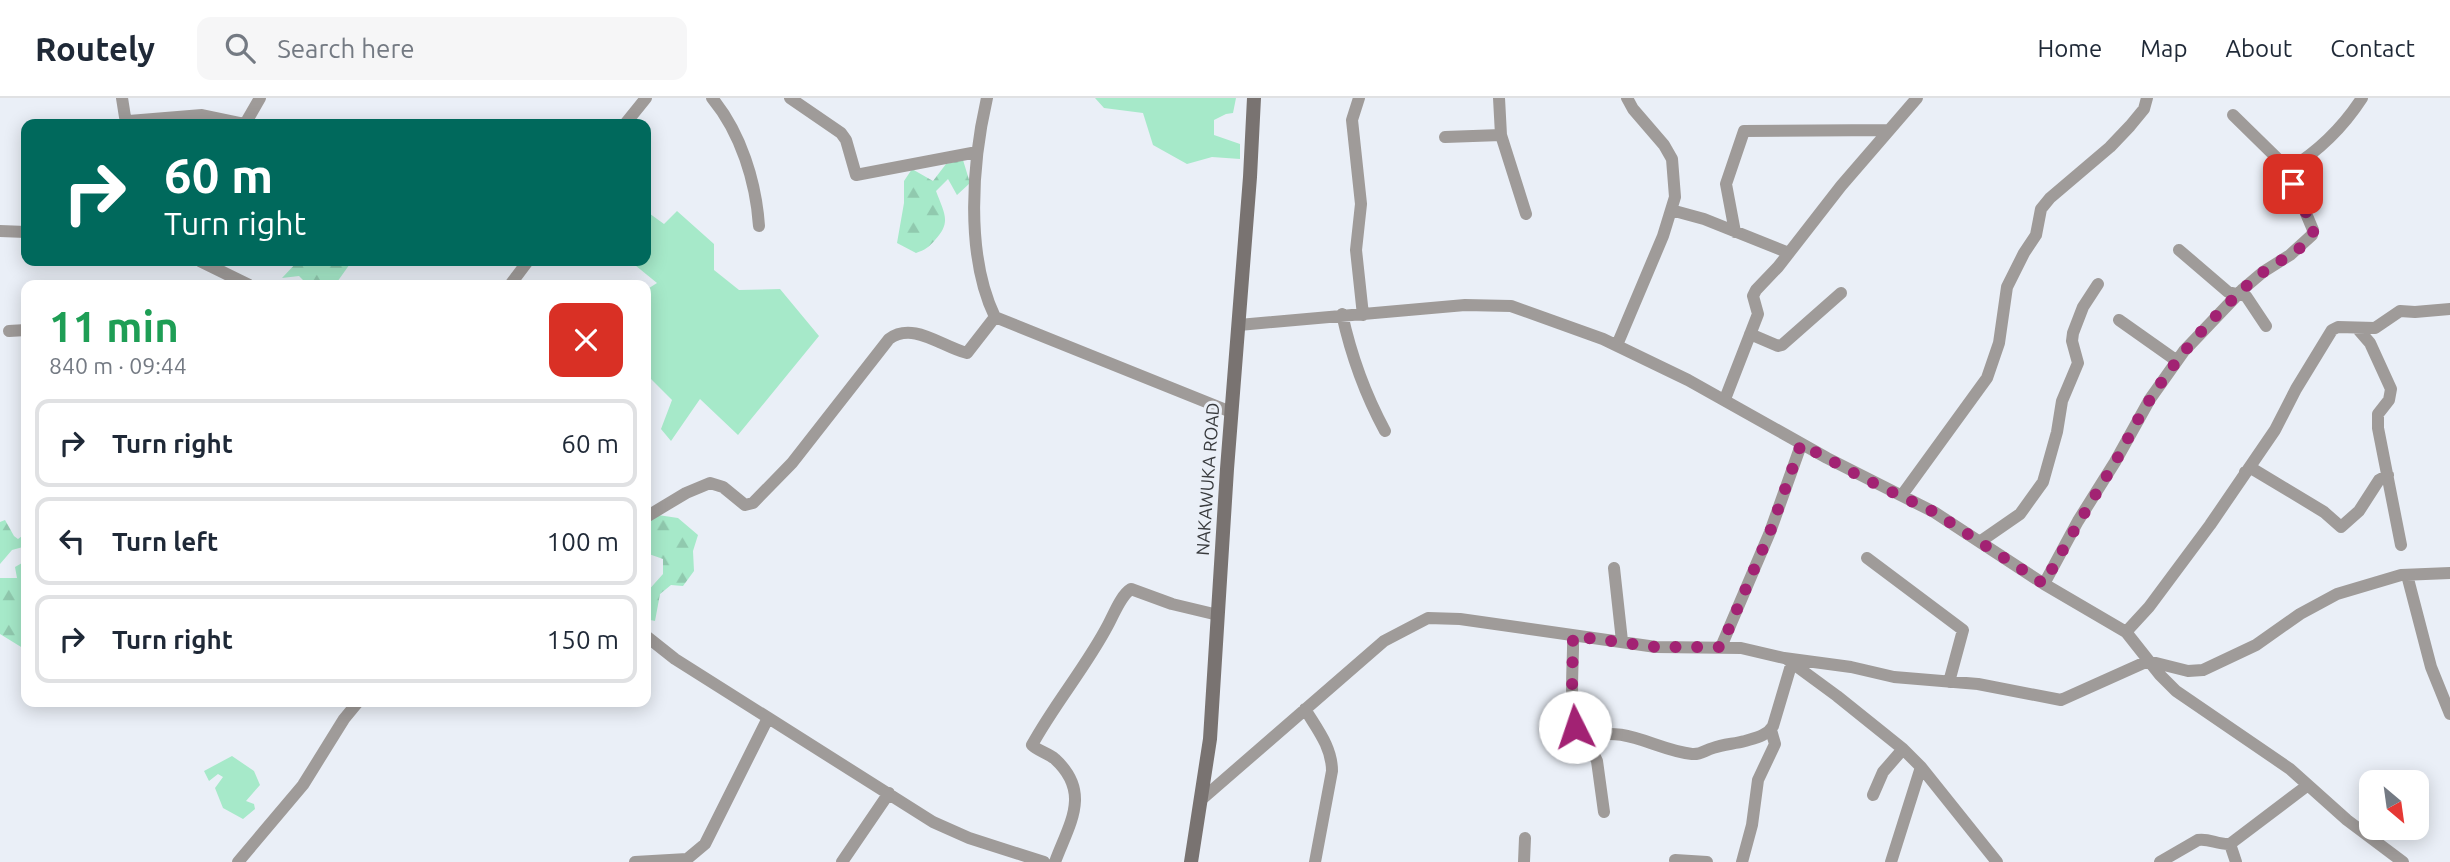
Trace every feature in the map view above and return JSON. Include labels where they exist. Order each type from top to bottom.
[{"type":"main road","name":"NAKAWUKA ROAD","points":[[1191,862],[1210,739],[1254,98]]},
{"type":"street","points":[[122,98],[127,119]]},
{"type":"street","points":[[248,119],[260,98]]},
{"type":"street","points":[[629,119],[646,98]]},
{"type":"street","points":[[712,98],[731,125],[744,158],[754,188],[759,226]]},
{"type":"street","points":[[790,98],[841,133],[846,139],[856,175],[978,152]]},
{"type":"street","points":[[987,98],[978,152],[975,194],[978,265],[982,285],[995,317],[1231,412]]},
{"type":"street","points":[[1359,98],[1352,120],[1361,204],[1356,250],[1363,315]]},
{"type":"street","points":[[1499,98],[1501,135],[1526,214]]},
{"type":"street","points":[[1617,345],[1663,236],[1675,197],[1672,159],[1627,98]]},
{"type":"street","points":[[1725,399],[1758,314],[1753,296],[1756,290],[1917,98]]},
{"type":"street","points":[[1902,495],[1987,378],[1999,343],[2007,287],[2036,235],[2041,209],[2130,127],[2144,108],[2147,98]]},
{"type":"street","points":[[2288,170],[2314,154],[2337,133],[2362,98]]},
{"type":"street","points":[[153,119],[202,115],[221,119]]},
{"type":"street","points":[[2044,584],[2150,399],[2177,361],[2199,333],[2239,293],[2312,235],[2314,230],[2288,170],[2233,115]]},
{"type":"street","points":[[1735,232],[1726,184],[1744,131],[1888,130]]},
{"type":"street","points":[[1445,137],[1501,135]]},
{"type":"street","points":[[1671,210],[1789,253]]},
{"type":"street","points":[[0,231],[21,232]]},
{"type":"street","points":[[2179,250],[2228,292],[2246,296],[2256,307],[2266,326]]},
{"type":"street","points":[[210,266],[239,280]]},
{"type":"street","points":[[1981,541],[2020,514],[2043,482],[2057,432],[2062,401],[2078,363],[2072,341],[2073,333],[2083,307],[2098,284]]},
{"type":"street","points":[[1751,334],[1778,346],[1782,345],[1841,293]]},
{"type":"street","points":[[1239,325],[1465,304],[1511,306],[1617,345],[1725,399],[1865,479],[1934,512],[2044,584],[2126,632],[2176,691],[2260,747],[2347,820],[2403,862]]},
{"type":"street","points":[[2126,632],[2162,589],[2275,430],[2327,336],[2338,327],[2375,328],[2400,311],[2450,309]]},
{"type":"street","points":[[1342,314],[1347,339],[1367,396],[1385,431]]},
{"type":"street","points":[[651,514],[686,493],[710,483],[723,486],[745,505],[753,503],[792,463],[889,339],[897,333],[918,334],[967,353],[995,317]]},
{"type":"street","points":[[2119,320],[2177,361]]},
{"type":"street","points":[[2357,328],[2370,343],[2391,389],[2389,400],[2378,414],[2378,428],[2402,545]]},
{"type":"street","points":[[9,331],[21,330]]},
{"type":"street","points":[[1721,647],[1777,514],[1801,444]]},
{"type":"street","points":[[2245,472],[2251,468],[2324,512],[2342,527],[2359,511],[2379,480],[2388,475]]},
{"type":"street","points":[[1867,558],[1963,630],[1949,682]]},
{"type":"street","points":[[1614,568],[1622,641]]},
{"type":"street","points":[[1202,799],[1384,641],[1428,618],[1460,619],[1656,647],[1741,648],[1788,660],[1851,667],[1918,681],[1978,684],[2061,700],[2148,661],[2188,671],[2211,668],[2256,645],[2324,600],[2357,587],[2407,575],[2450,573]]},
{"type":"street","points":[[2407,575],[2431,667],[2450,714]]},
{"type":"street","points":[[1055,862],[1075,806],[1076,790],[1054,758],[1032,745],[1052,710],[1101,639],[1125,594],[1132,589],[1172,604],[1218,615]]},
{"type":"street","points":[[1573,636],[1572,693],[1575,727],[1580,737],[1598,734],[1633,735],[1696,754],[1715,747],[1726,747],[1771,730]]},
{"type":"street","points":[[651,640],[675,659],[933,822],[970,838],[1044,862]]},
{"type":"street","points":[[1742,862],[1752,825],[1758,780],[1775,744],[1771,730],[1788,660]]},
{"type":"street","points":[[1788,660],[1903,749],[1921,767],[1997,862]]},
{"type":"street","points":[[238,862],[303,785],[350,707]]},
{"type":"street","points":[[1305,709],[1327,744],[1332,758],[1315,862]]},
{"type":"street","points":[[635,862],[687,859],[705,844],[768,719]]},
{"type":"street","points":[[1586,738],[1597,761],[1604,812]]},
{"type":"street","points":[[1873,795],[1882,772],[1903,749]]},
{"type":"street","points":[[1891,862],[1921,767]]},
{"type":"street","points":[[2160,862],[2198,840],[2205,839],[2219,845],[2230,844],[2308,785]]},
{"type":"street","points":[[842,862],[890,793]]},
{"type":"street","points":[[1524,862],[1525,838]]},
{"type":"street","points":[[2230,844],[2236,862]]},
{"type":"street","points":[[1675,860],[1707,862]]},
{"type":"green space","points":[[1095,98],[1236,98],[1233,113],[1214,120],[1214,135],[1240,144],[1240,159],[1212,157],[1187,164],[1153,145],[1143,113],[1104,108]]},
{"type":"green space","points":[[963,160],[970,183],[957,195],[948,179],[936,191],[945,217],[940,234],[929,246],[916,253],[897,243],[904,203],[904,181],[912,169],[933,181],[946,164]]},
{"type":"green space","points":[[677,211],[714,244],[714,270],[739,290],[780,289],[819,336],[738,435],[700,399],[671,441],[661,429],[672,400],[651,379],[651,287],[657,283],[636,266],[651,266],[651,215],[664,224]]},
{"type":"green space","points":[[293,266],[348,266],[339,280],[303,280],[299,276],[282,278]]},
{"type":"green space","points":[[658,515],[678,518],[698,535],[693,551],[694,571],[683,586],[671,585],[660,594],[655,621],[651,620],[651,587],[663,574],[663,559],[651,555],[651,519]]},
{"type":"green space","points":[[5,520],[14,536],[18,539],[21,537],[21,548],[12,550],[0,564],[0,522]]},
{"type":"green space","points":[[21,564],[21,647],[0,634],[0,578],[17,578],[15,567]]},
{"type":"green space","points":[[232,756],[254,771],[260,785],[246,801],[254,804],[255,809],[243,819],[223,808],[215,788],[223,777],[218,774],[209,781],[204,771]]},
{"type":"route","points":[[1575,727],[1572,693],[1573,636],[1656,647],[1721,647],[1770,532],[1801,444],[1934,512],[2044,584],[2150,399],[2184,351],[2243,289],[2290,255],[2312,235],[2314,230],[2293,184]]}]
